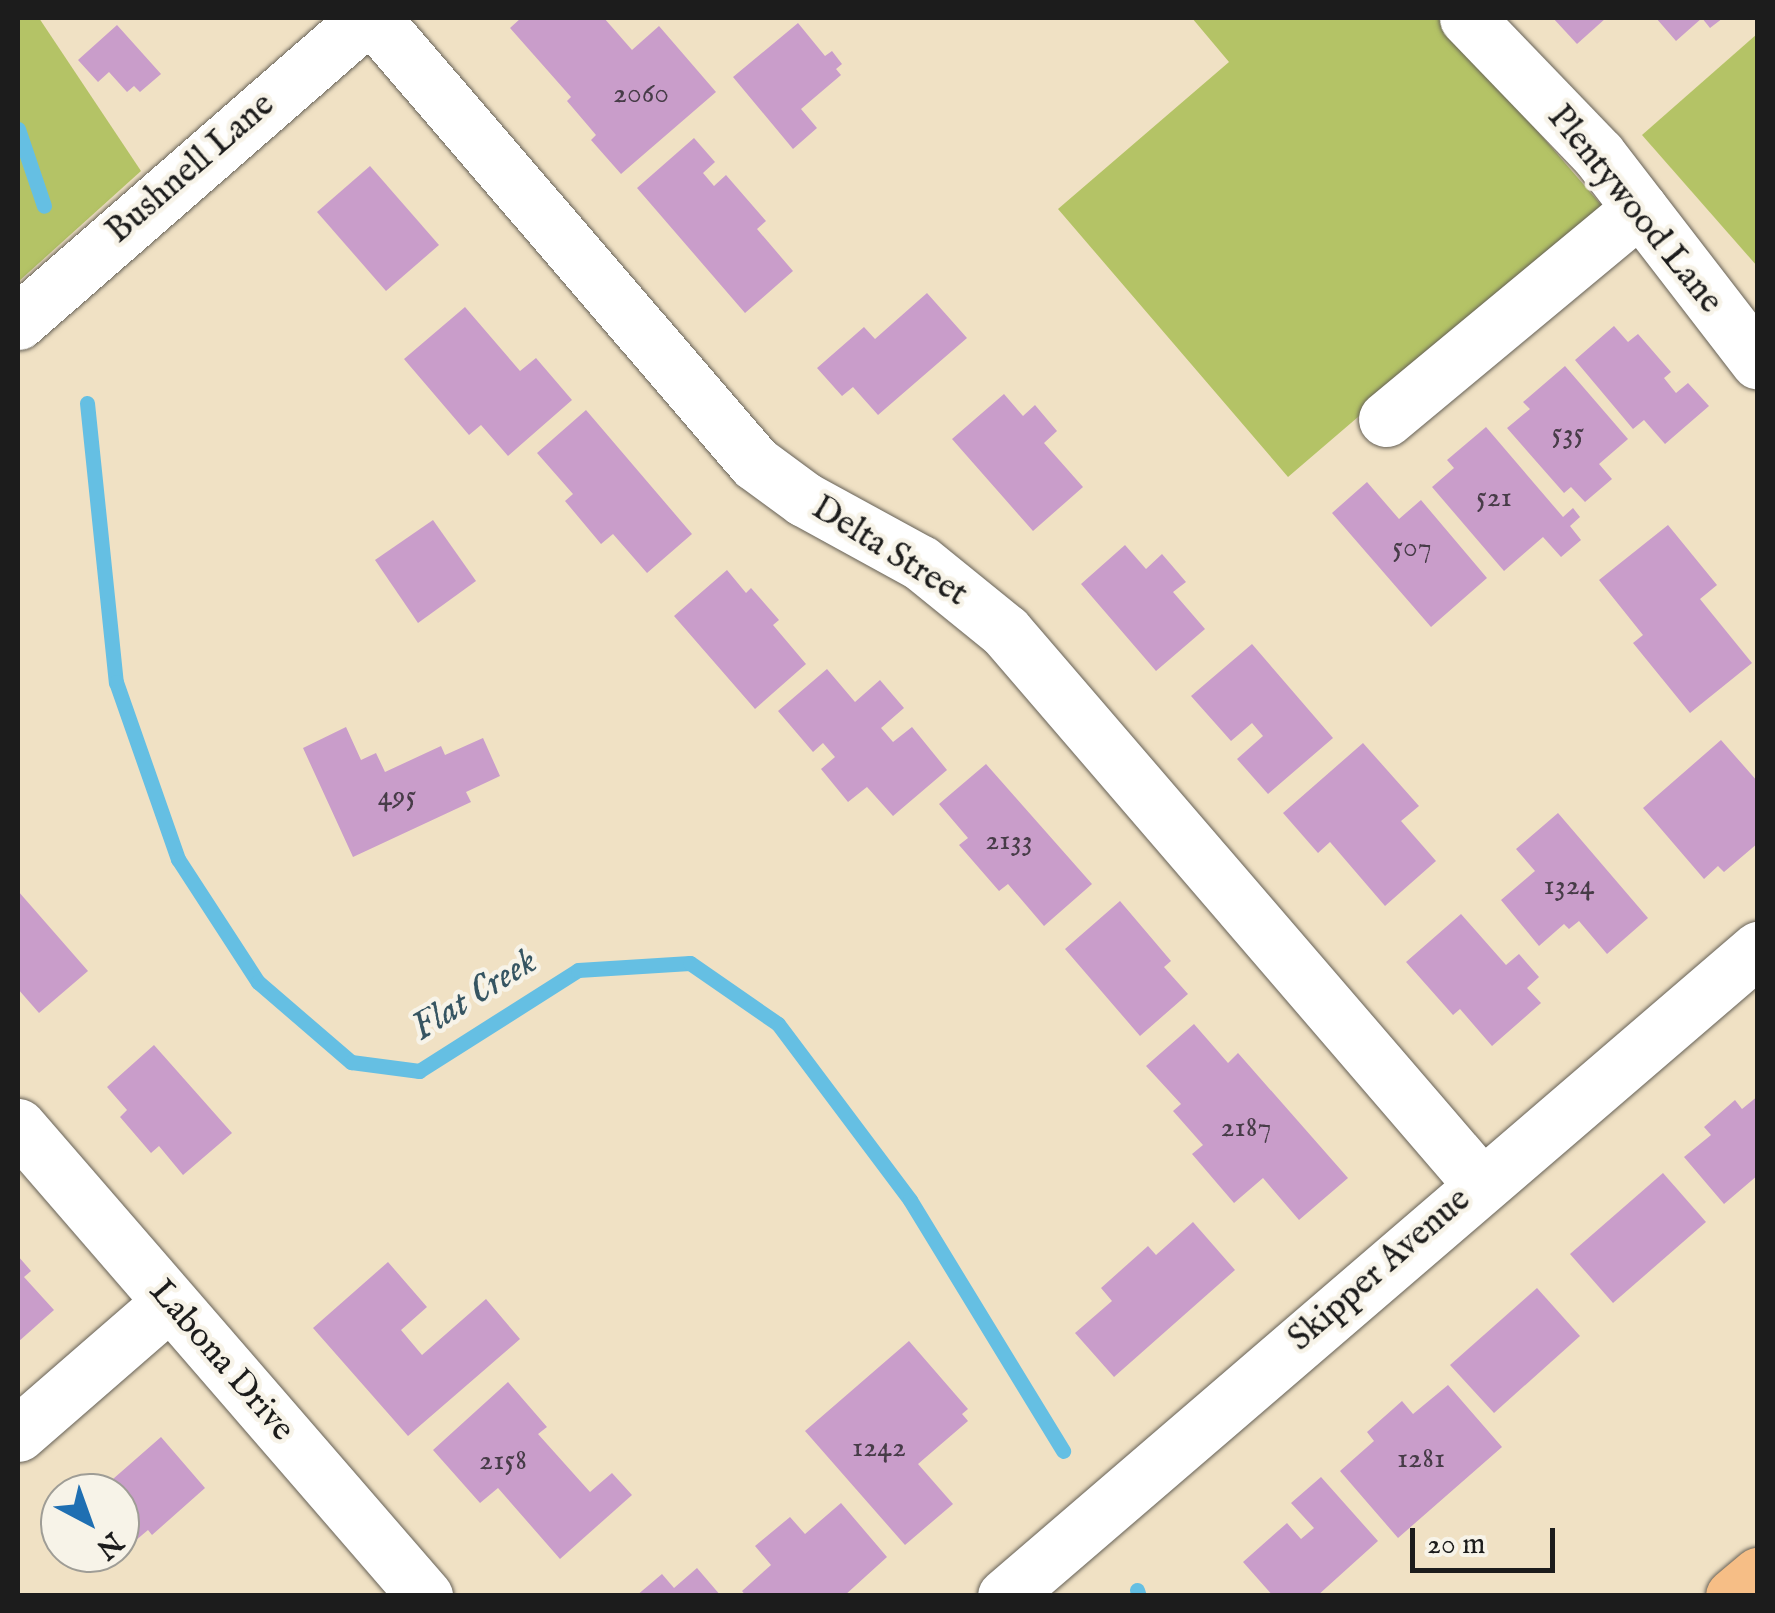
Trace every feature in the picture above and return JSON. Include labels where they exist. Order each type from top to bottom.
[{"type":"highway","points":[[1733,1596],[1758,1575]]},
{"type":"street","name":"Bushnell Lane","points":[[18,322],[370,18]]},
{"type":"street","name":"Delta Street","points":[[370,18],[755,464],[804,499],[921,563],[1004,631],[1480,1182]]},
{"type":"street","name":"Plentywood Lane","points":[[1468,18],[1598,154],[1758,362]]},
{"type":"street","points":[[1386,419],[1640,208]]},
{"type":"street","name":"Skipper Avenue","points":[[1004,1596],[1480,1182],[1758,948]]},
{"type":"street","name":"Labona Drive","points":[[18,1126],[426,1596]]},
{"type":"street","points":[[18,1434],[170,1302]]},
{"type":"green space","points":[[18,18],[39,18],[141,171],[18,282]]},
{"type":"green space","points":[[1192,18],[1440,18],[1603,207],[1288,477],[1058,209],[1229,62]]},
{"type":"green space","points":[[1757,34],[1757,266],[1642,135]]},
{"type":"building","points":[[521,18],[604,18],[632,50],[659,26],[716,92],[621,174],[591,140],[596,135],[567,101],[571,97],[510,28]]},
{"type":"building","points":[[1553,18],[1606,18],[1577,44]]},
{"type":"building","points":[[1656,18],[1702,18],[1676,41]]},
{"type":"building","points":[[1702,18],[1723,18],[1710,28]]},
{"type":"building","points":[[798,23],[825,56],[832,51],[842,64],[836,69],[841,75],[801,109],[817,128],[793,149],[733,77]]},
{"type":"building","points":[[117,25],[161,74],[140,92],[134,86],[127,92],[109,72],[98,82],[78,60]]},
{"type":"building","points":[[694,138],[715,162],[703,173],[714,186],[726,175],[766,221],[757,229],[793,271],[745,313],[637,188]]},
{"type":"building","points":[[370,166],[439,245],[386,291],[317,212]]},
{"type":"building","points":[[927,293],[967,338],[878,415],[853,387],[842,396],[817,368],[864,327],[875,339]]},
{"type":"building","points":[[465,307],[520,371],[536,358],[572,400],[508,456],[481,425],[469,435],[404,359]]},
{"type":"building","points":[[1614,326],[1628,342],[1638,334],[1671,372],[1664,378],[1676,393],[1688,383],[1709,406],[1665,444],[1644,420],[1633,429],[1575,360]]},
{"type":"building","points":[[1565,366],[1628,439],[1599,464],[1612,479],[1585,502],[1571,487],[1564,493],[1507,428],[1530,409],[1523,402]]},
{"type":"building","points":[[1004,394],[1023,416],[1035,405],[1057,431],[1044,443],[1083,487],[1033,531],[952,439]]},
{"type":"building","points":[[586,410],[692,534],[647,573],[613,534],[601,544],[565,501],[573,494],[537,453]]},
{"type":"building","points":[[1486,427],[1563,517],[1573,508],[1580,517],[1570,526],[1581,540],[1561,557],[1543,537],[1504,571],[1432,487],[1454,468],[1447,460]]},
{"type":"building","points":[[1367,482],[1399,519],[1421,500],[1487,578],[1431,627],[1332,513]]},
{"type":"building","points":[[433,520],[476,581],[418,623],[375,560]]},
{"type":"building","points":[[1668,525],[1717,585],[1700,599],[1752,663],[1690,713],[1633,643],[1643,635],[1599,580]]},
{"type":"building","points":[[1125,545],[1146,569],[1162,554],[1186,582],[1173,592],[1205,629],[1156,671],[1081,584]]},
{"type":"building","points":[[727,570],[746,593],[751,588],[779,620],[773,625],[806,664],[755,709],[674,616]]},
{"type":"building","points":[[1252,644],[1333,738],[1268,794],[1237,759],[1263,736],[1252,723],[1231,741],[1191,696]]},
{"type":"building","points":[[827,669],[855,702],[880,680],[904,708],[881,728],[893,742],[912,727],[947,770],[893,816],[867,787],[848,802],[821,769],[835,757],[823,743],[813,752],[778,711]]},
{"type":"building","points":[[346,727],[361,760],[376,753],[385,772],[441,746],[445,755],[483,738],[500,776],[466,792],[471,802],[353,857],[303,748]]},
{"type":"building","points":[[1721,740],[1758,782],[1758,843],[1724,872],[1718,866],[1704,879],[1643,808]]},
{"type":"building","points":[[1363,743],[1419,806],[1401,821],[1436,861],[1385,906],[1330,842],[1318,853],[1283,813]]},
{"type":"building","points":[[986,764],[1092,884],[1044,926],[1008,884],[999,891],[959,845],[968,838],[939,804]]},
{"type":"building","points":[[1558,813],[1648,918],[1607,954],[1579,921],[1569,929],[1564,924],[1539,946],[1501,900],[1535,871],[1516,849]]},
{"type":"building","points":[[18,891],[88,971],[39,1013],[18,989]]},
{"type":"building","points":[[1120,901],[1171,961],[1164,967],[1188,994],[1140,1036],[1065,949]]},
{"type":"building","points":[[1461,914],[1506,965],[1519,954],[1539,977],[1527,988],[1541,1003],[1492,1046],[1460,1009],[1453,1015],[1406,962]]},
{"type":"building","points":[[1194,1024],[1228,1063],[1238,1053],[1348,1178],[1299,1220],[1263,1178],[1234,1203],[1192,1154],[1203,1145],[1173,1111],[1181,1104],[1146,1066]]},
{"type":"building","points":[[154,1045],[232,1133],[183,1175],[159,1146],[151,1153],[120,1117],[127,1110],[107,1087]]},
{"type":"building","points":[[1758,1096],[1758,1175],[1724,1204],[1684,1157],[1711,1135],[1704,1127],[1735,1100],[1742,1109]]},
{"type":"building","points":[[1663,1173],[1706,1222],[1613,1303],[1570,1254]]},
{"type":"building","points":[[1193,1222],[1235,1270],[1114,1377],[1075,1333],[1112,1301],[1101,1288],[1148,1246],[1156,1255]]},
{"type":"building","points":[[18,1256],[31,1271],[24,1277],[54,1310],[18,1342]]},
{"type":"building","points":[[388,1262],[427,1307],[401,1330],[422,1355],[486,1299],[520,1339],[408,1436],[313,1328]]},
{"type":"building","points":[[1537,1288],[1580,1336],[1494,1413],[1450,1365]]},
{"type":"building","points":[[909,1341],[968,1409],[962,1414],[968,1421],[918,1464],[953,1504],[905,1545],[805,1431]]},
{"type":"building","points":[[508,1382],[547,1427],[538,1434],[590,1492],[612,1473],[632,1495],[560,1559],[498,1488],[480,1503],[433,1450]]},
{"type":"building","points":[[1448,1385],[1502,1447],[1398,1538],[1340,1471],[1374,1441],[1367,1432],[1402,1401],[1413,1414]]},
{"type":"building","points":[[161,1437],[205,1488],[152,1535],[148,1530],[140,1537],[140,1473],[120,1473]]},
{"type":"building","points":[[1321,1477],[1378,1541],[1317,1596],[1273,1596],[1243,1562],[1287,1523],[1301,1539],[1314,1528],[1291,1503]]},
{"type":"building","points":[[841,1503],[887,1557],[844,1596],[746,1596],[742,1591],[771,1565],[755,1546],[790,1517],[805,1534]]},
{"type":"building","points":[[697,1568],[721,1596],[636,1596],[662,1574],[674,1588]]},
{"type":"waterway","name":"Flat Creek","points":[[18,129],[44,206]]},
{"type":"waterway","name":"Flat Creek","points":[[87,403],[116,682],[178,859],[258,982],[351,1062],[419,1071],[578,970],[690,963],[778,1024],[910,1200],[1063,1451]]},
{"type":"waterway","name":"Flat Creek","points":[[1137,1590],[1139,1596]]}]
